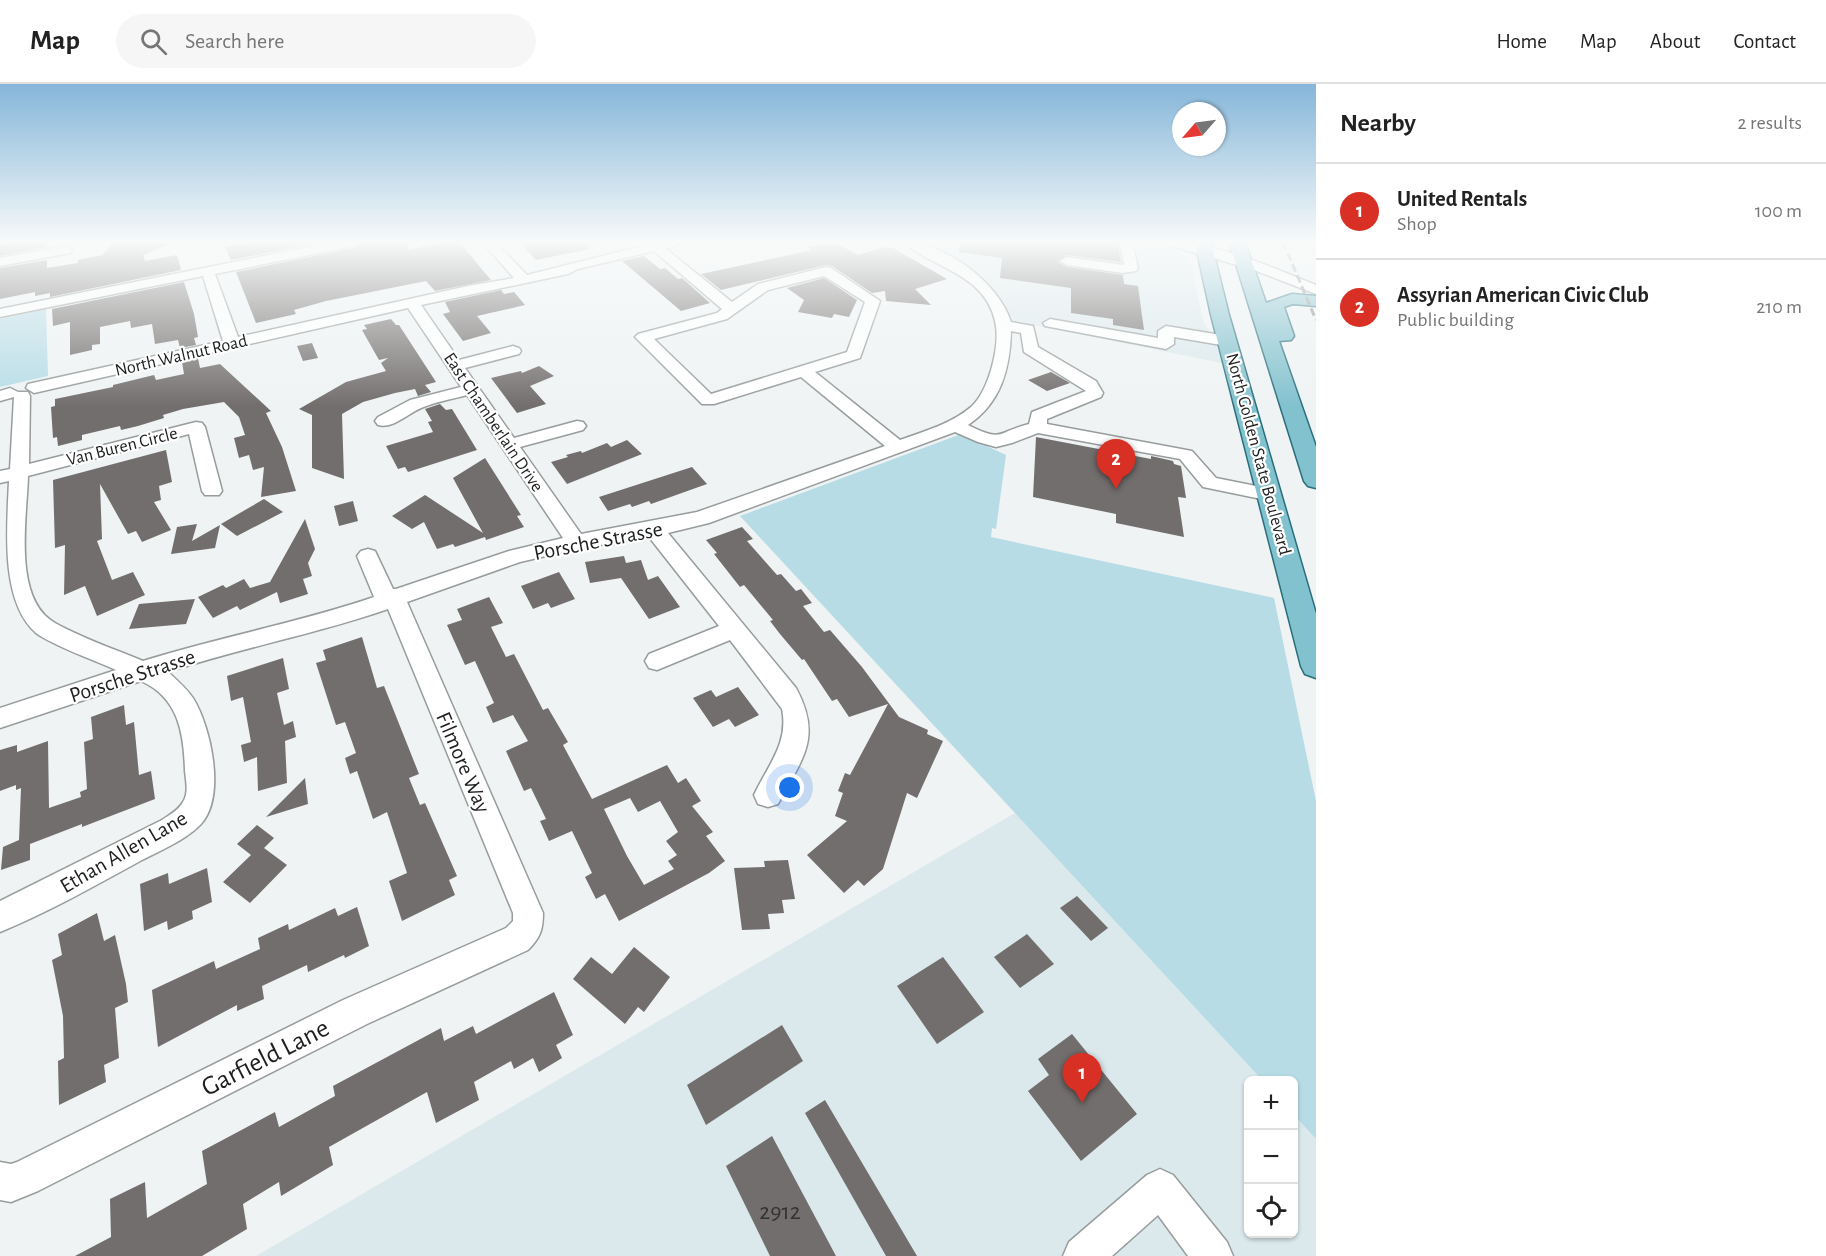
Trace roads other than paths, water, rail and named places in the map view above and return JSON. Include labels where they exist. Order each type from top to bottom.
[{"type":"main road","name":"North Golden State Boulevard","points":[[1217,297],[1316,666]]},
{"type":"main road","name":"North Golden State Boulevard","points":[[1255,297],[1316,481]]},
{"type":"main road","points":[[1284,386],[1290,355],[1274,304],[1292,299],[1316,301]]},
{"type":"street","points":[[0,313],[83,297]]},
{"type":"street","points":[[216,297],[232,343]]},
{"type":"street","name":"North Walnut Road","points":[[16,393],[439,297]]},
{"type":"street","points":[[716,297],[731,309]]},
{"type":"street","points":[[749,297],[722,316],[643,337],[708,400],[854,355],[873,301],[866,297]]},
{"type":"street","points":[[990,297],[999,308],[1004,326],[1028,329],[1030,349],[1090,385],[1095,393],[1085,400],[1056,407],[1038,416],[1038,428]]},
{"type":"street","name":"East Chamberlain Drive","points":[[412,303],[576,542]]},
{"type":"street","points":[[1050,323],[1166,344],[1166,332],[1227,341]]},
{"type":"street","name":"Porsche Strasse","points":[[0,718],[214,648],[332,619],[516,556],[576,542],[654,529],[710,515],[955,426],[979,408],[993,392],[1004,326]]},
{"type":"street","points":[[455,366],[513,351]]},
{"type":"street","points":[[804,370],[898,448]]},
{"type":"street","points":[[384,421],[410,406],[471,389]]},
{"type":"street","name":"Ethan Allen Lane","points":[[0,917],[67,885],[172,829],[191,815],[200,795],[200,755],[192,721],[173,692],[158,678],[45,628],[30,614],[17,587],[8,577],[10,475],[16,393]]},
{"type":"street","points":[[509,445],[576,426]]},
{"type":"street","points":[[955,426],[974,435],[1000,441],[1031,428],[1038,428],[1186,455],[1210,483],[1271,495]]},
{"type":"street","name":"Van Buren Circle","points":[[10,475],[196,427],[212,491]]},
{"type":"street","points":[[654,529],[787,695],[798,714],[798,734],[768,795]]},
{"type":"street","name":"Filmore Way","points":[[368,556],[390,599],[528,913],[528,928]]},
{"type":"street","points":[[657,661],[734,629]]},
{"type":"street","points":[[0,917],[0,922]]},
{"type":"street","name":"Garfield Lane","points":[[0,1181],[11,1183],[25,1178],[355,1012],[517,939],[528,928]]},
{"type":"street","points":[[1083,1256],[1160,1188],[1213,1256]]},
{"type":"railway","points":[[1306,297],[1316,320]]},
{"type":"place","name":"Assyrian American Civic Club","points":[[1116,489]]},
{"type":"place","name":"United Rentals","points":[[1082,1103]]}]
